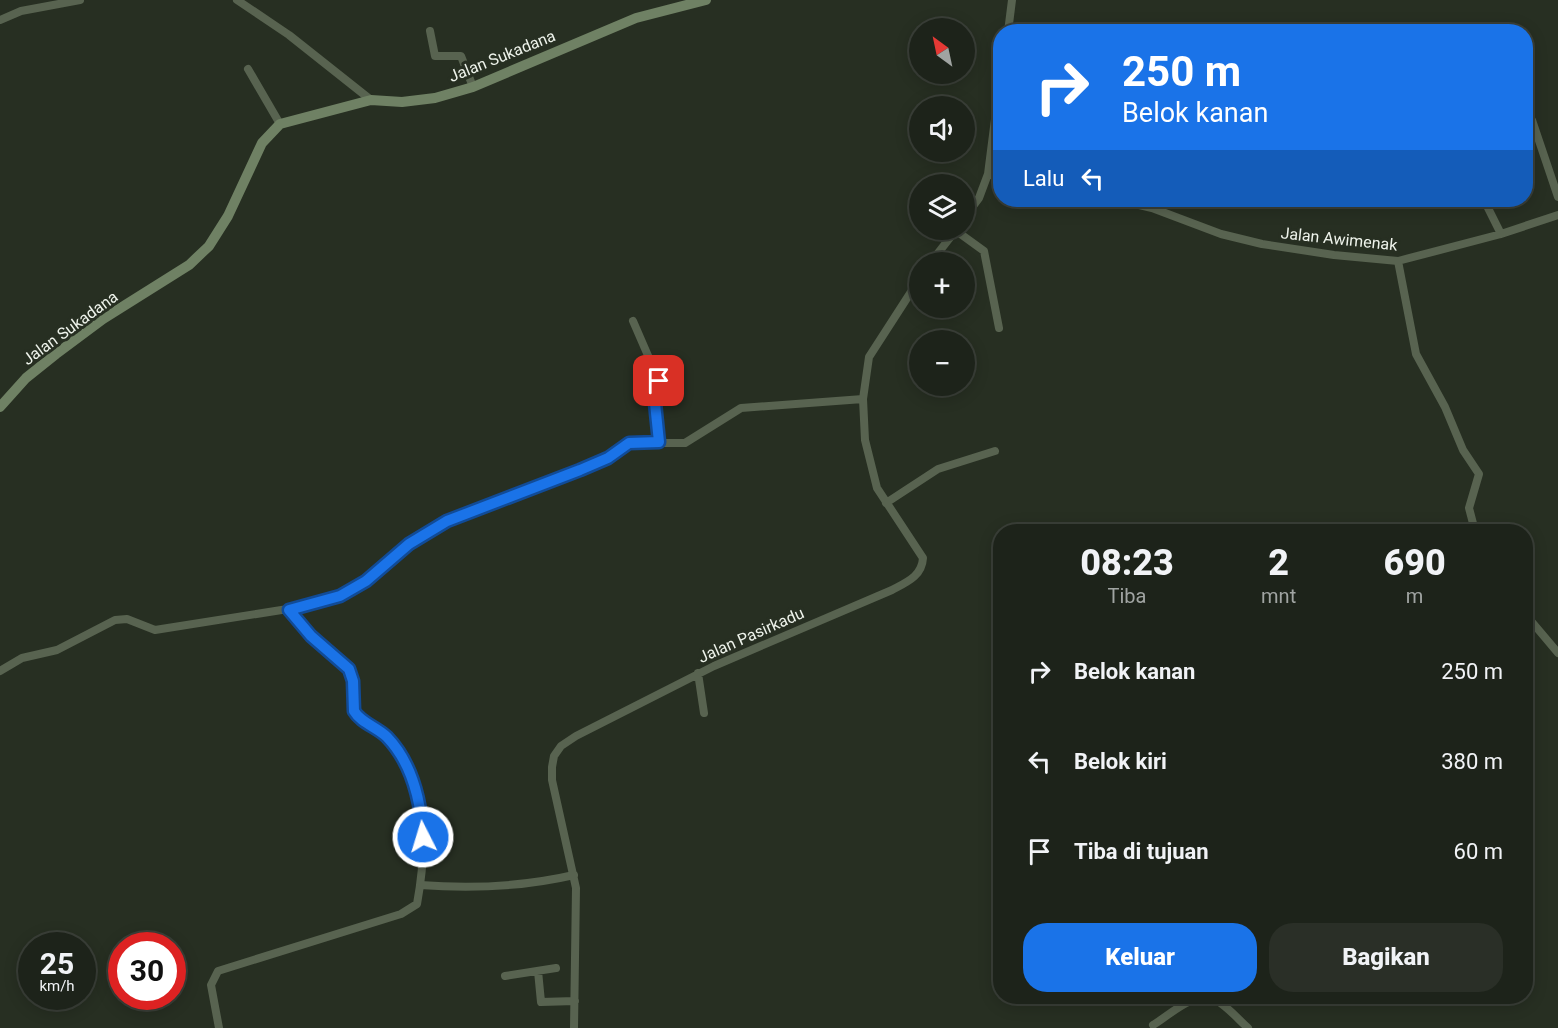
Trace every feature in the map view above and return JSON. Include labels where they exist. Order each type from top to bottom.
[{"type":"main road","name":"Jalan Sukadana","points":[[0,407],[26,378],[56,354],[103,319],[189,265],[209,246],[228,216],[262,142],[280,124],[371,100],[413,101],[473,87],[636,18],[706,0]]},
{"type":"street","points":[[0,20],[21,11],[80,0]]},
{"type":"street","points":[[237,0],[289,35],[371,100]]},
{"type":"street","points":[[1009,24],[1012,0]]},
{"type":"street","points":[[430,31],[435,56],[461,56],[473,87]]},
{"type":"street","points":[[248,69],[280,124]]},
{"type":"street","points":[[1533,123],[1558,197]]},
{"type":"street","points":[[975,203],[988,174],[993,135]]},
{"type":"street","points":[[988,174],[993,175]]},
{"type":"street","name":"Jalan Awimenak","points":[[1148,207],[1221,234],[1262,244],[1334,255],[1398,261],[1501,234],[1558,215]]},
{"type":"street","points":[[1488,207],[1501,234]]},
{"type":"street","points":[[969,240],[984,251],[999,328]]},
{"type":"street","points":[[1398,261],[1416,354],[1445,407],[1463,450],[1479,474],[1469,508],[1473,524]]},
{"type":"street","name":"Jalan Pasirkadu","points":[[574,1028],[577,953],[574,875],[552,780],[554,756],[561,746],[576,736],[698,673],[892,590],[918,574],[923,566],[923,558],[886,503],[871,471],[863,399],[869,357],[909,295]]},
{"type":"street","points":[[633,321],[659,381],[655,403],[659,442]]},
{"type":"street","points":[[0,671],[22,658],[57,650],[115,620],[127,619],[155,630],[289,610],[340,596],[366,581],[409,544],[447,521],[608,458],[629,443],[685,442],[741,408],[863,399]]},
{"type":"street","points":[[886,503],[938,469],[994,451]]},
{"type":"street","points":[[219,1028],[211,986],[218,971],[401,914],[417,904],[423,864],[422,811],[406,766],[387,737],[354,711],[353,681],[349,669],[311,636],[289,610]]},
{"type":"street","points":[[1533,623],[1558,653]]},
{"type":"street","points":[[698,673],[704,713]]},
{"type":"street","points":[[420,885],[499,887],[534,884],[574,875]]},
{"type":"street","points":[[505,976],[556,968]]},
{"type":"street","points":[[538,971],[542,1003],[575,1001]]},
{"type":"street","points":[[1153,1025],[1187,1004]]},
{"type":"street","points":[[1221,1004],[1248,1028]]},
{"type":"route","points":[[423,837],[422,811],[406,766],[387,737],[357,716],[354,711],[352,674],[311,636],[289,610],[340,596],[386,566],[409,544],[447,521],[526,493],[580,470],[608,458],[629,443],[659,442],[655,403],[659,381]]}]
